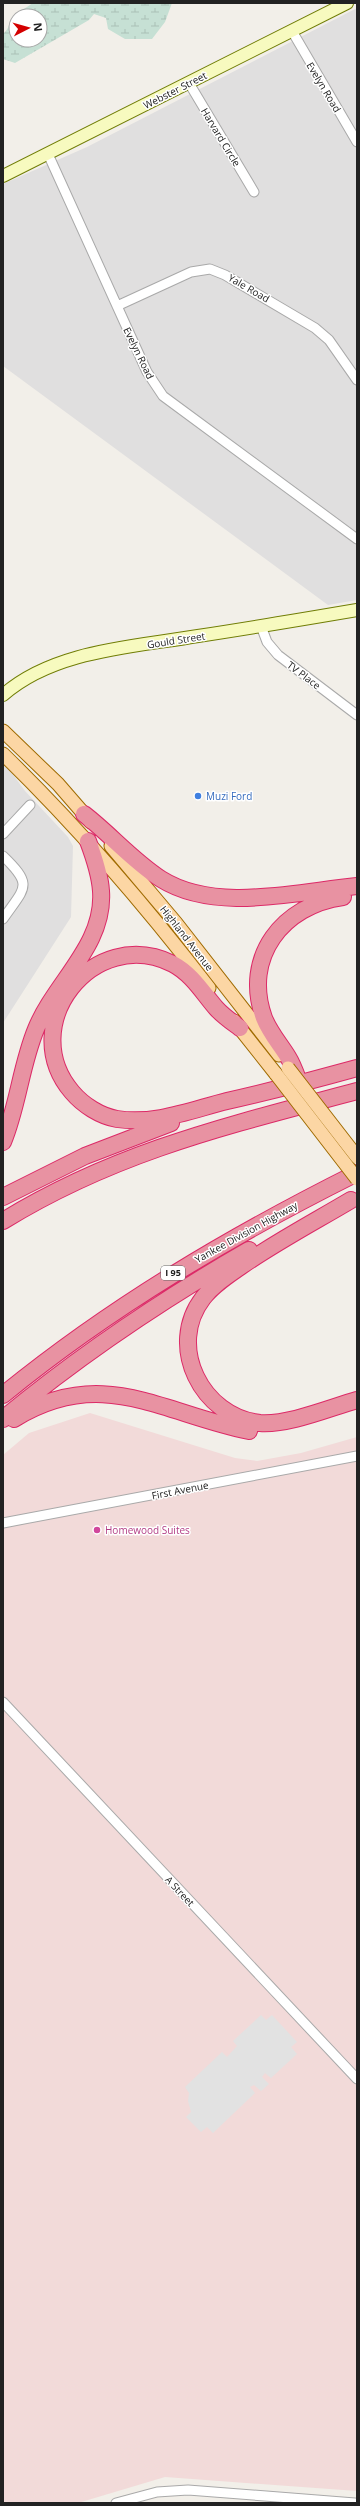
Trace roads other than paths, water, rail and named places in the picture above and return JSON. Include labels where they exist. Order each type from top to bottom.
[{"type":"highway","points":[[84,814],[156,875],[177,887],[200,895],[237,898],[357,886]]},
{"type":"highway","points":[[3,1142],[37,1026],[46,1007],[87,946],[97,923],[101,904],[101,886],[88,841]]},
{"type":"highway","points":[[299,1082],[270,1031],[261,1010],[258,987],[263,957],[278,930],[299,912],[323,901],[357,895]]},
{"type":"highway","points":[[240,1028],[218,1010],[194,981],[178,967],[156,958],[128,955],[98,964],[73,986],[57,1012],[53,1044],[59,1072],[71,1091],[92,1109],[112,1118],[132,1120],[159,1118],[258,1095],[357,1068]]},
{"type":"highway","points":[[3,1220],[80,1180],[153,1149],[230,1124],[357,1091]]},
{"type":"highway","points":[[3,1197],[101,1149],[163,1126],[258,1095]]},
{"type":"highway","name":"Yankee Division Highway","points":[[3,1395],[92,1327],[167,1277],[240,1234],[357,1173]]},
{"type":"highway","points":[[354,1198],[265,1251],[210,1290],[194,1315],[188,1347],[194,1373],[205,1393],[225,1411],[243,1419],[274,1422],[357,1400]]},
{"type":"highway","points":[[3,1419],[104,1341],[181,1290],[272,1237],[323,1211],[354,1198]]},
{"type":"highway","points":[[3,1427],[26,1412],[50,1402],[90,1393],[130,1397],[238,1428],[262,1432],[287,1430],[357,1409]]},
{"type":"main road","name":"Highland Avenue","points":[[3,731],[58,784],[84,814],[176,923],[290,1067]]},
{"type":"main road","name":"Highland Avenue","points":[[3,754],[88,841],[160,925],[357,1179]]},
{"type":"main road","points":[[299,1082],[357,1157]]},
{"type":"street","name":"Webster Street","points":[[3,176],[347,3]]},
{"type":"street","name":"Evelyn Road","points":[[292,31],[357,142]]},
{"type":"street","name":"Harvard Circle","points":[[189,83],[254,192]]},
{"type":"street","name":"Evelyn Road","points":[[48,154],[147,372],[169,401],[357,539]]},
{"type":"street","name":"Yale Road","points":[[117,306],[196,270],[215,270],[315,328],[329,340],[357,380]]},
{"type":"street","name":"Gould Street","points":[[3,695],[32,676],[74,660],[357,610]]},
{"type":"street","name":"TV Place","points":[[261,626],[265,638],[273,651],[357,715]]},
{"type":"street","points":[[3,834],[30,805]]},
{"type":"street","points":[[3,856],[21,874],[24,881],[21,893],[3,919]]},
{"type":"street","name":"First Avenue","points":[[3,1523],[357,1456]]},
{"type":"street","name":"A Street","points":[[3,1702],[357,2079]]},
{"type":"street","points":[[116,2503],[157,2492],[181,2490],[355,2503]]},
{"type":"place","name":"Muzi Ford","points":[[198,796]]},
{"type":"place","name":"Homewood Suites","points":[[97,1530]]}]
